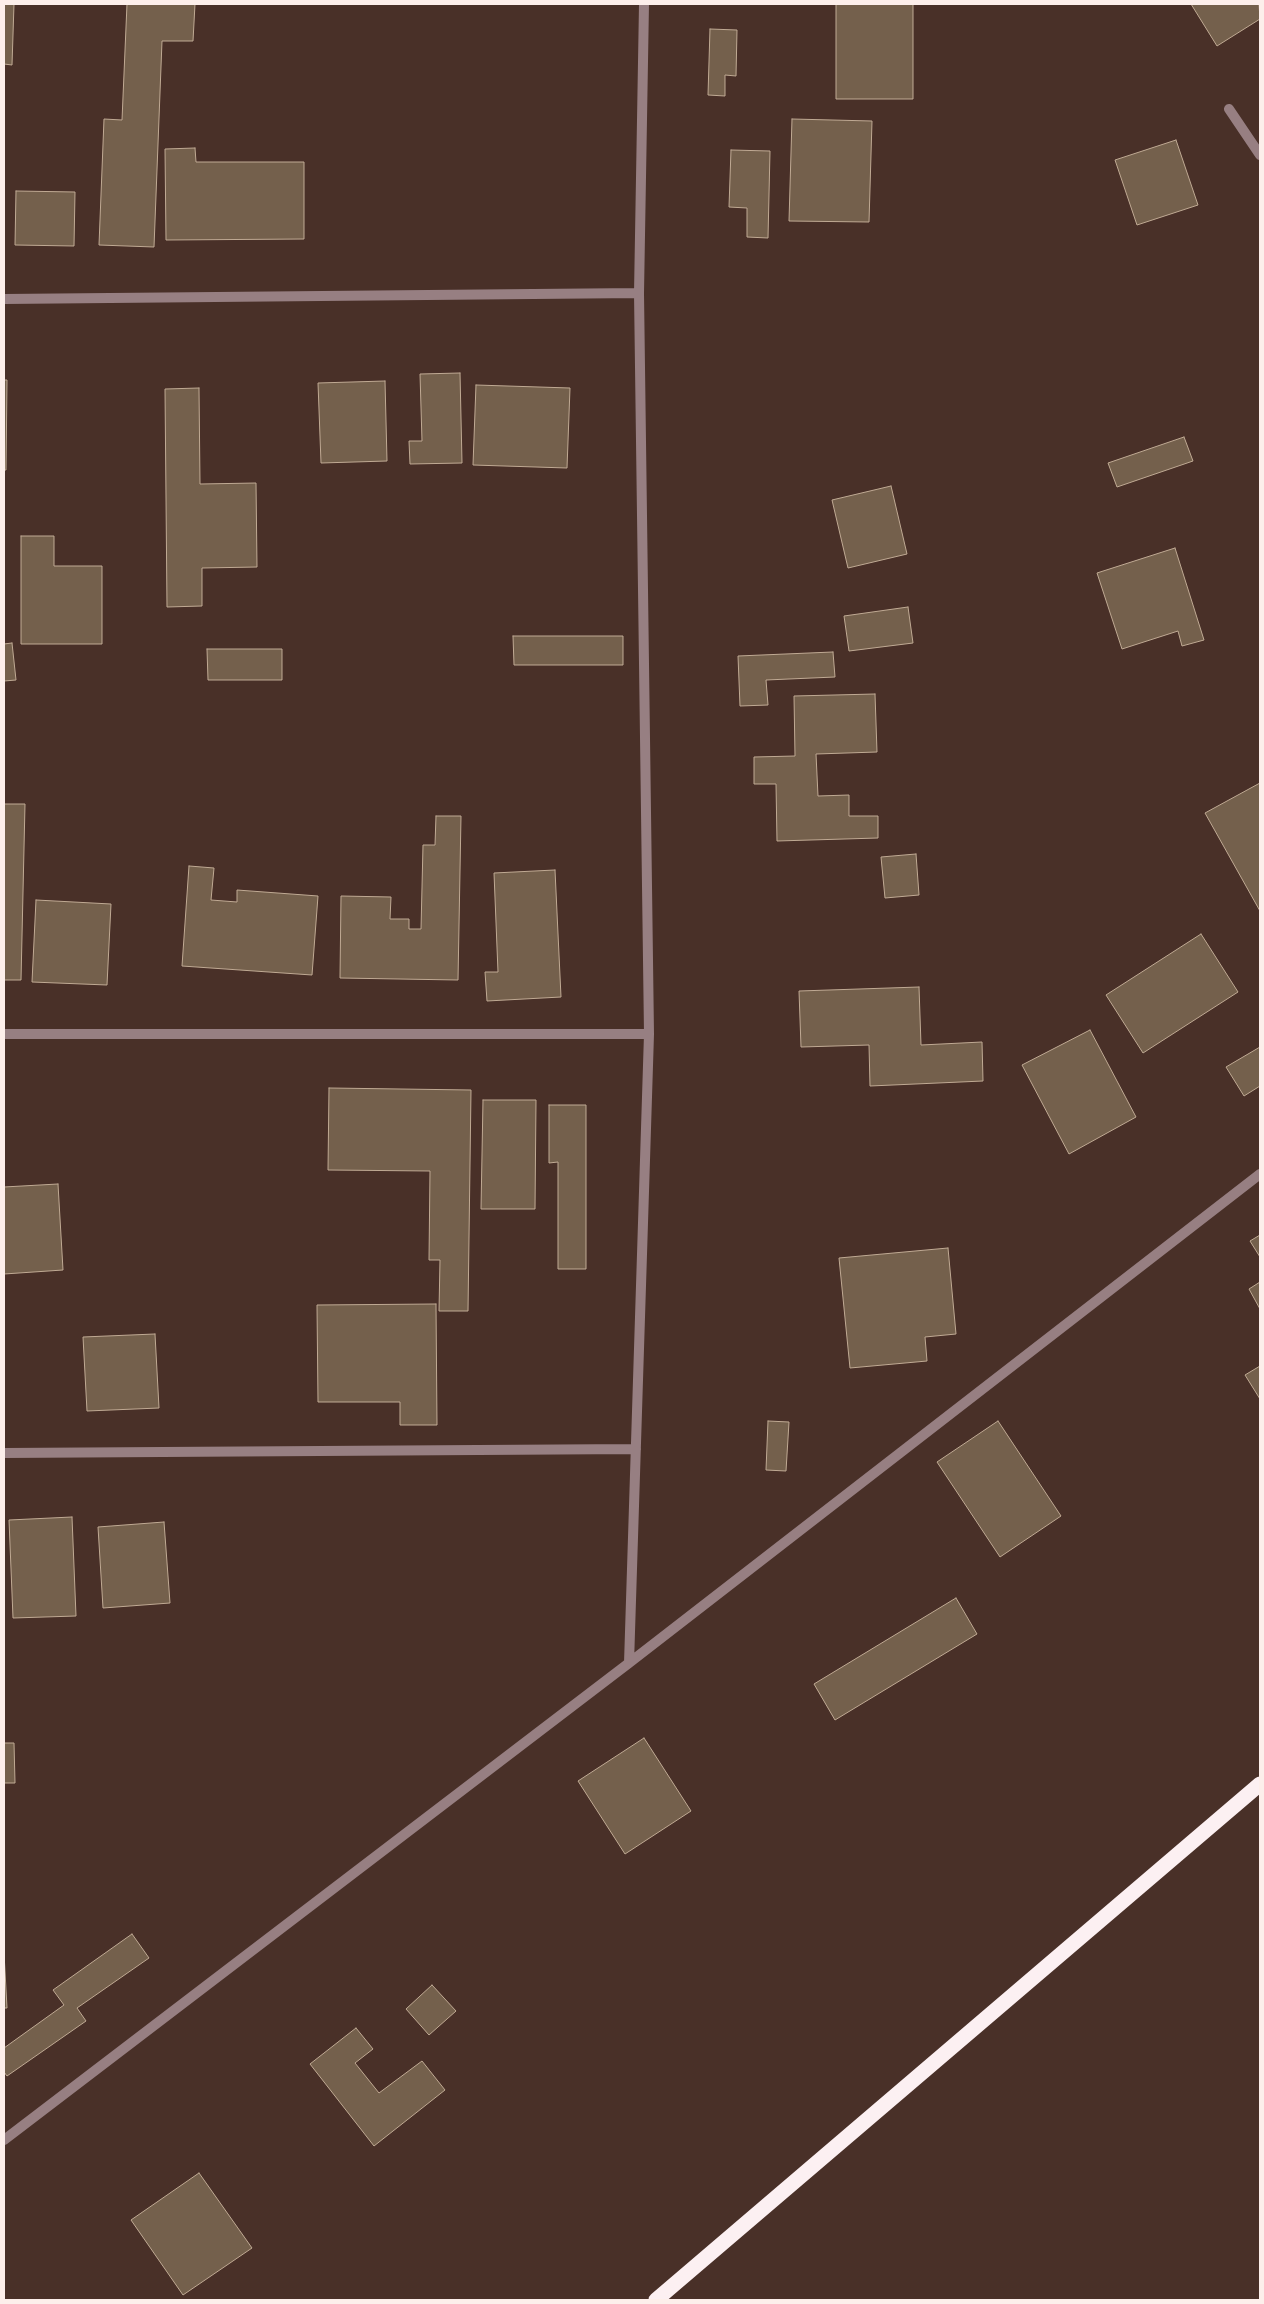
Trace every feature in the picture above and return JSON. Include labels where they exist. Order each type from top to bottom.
[{"type":"highway","points":[[656,2300],[1260,1784]]},
{"type":"street","points":[[629,1663],[649,1034],[639,293],[644,4]]},
{"type":"street","points":[[1229,109],[1260,156]]},
{"type":"street","points":[[4,299],[639,293]]},
{"type":"street","points":[[4,1034],[649,1034]]},
{"type":"street","points":[[4,2140],[629,1663],[1260,1174]]},
{"type":"street","points":[[4,1453],[636,1450]]},
{"type":"building","points":[[4,4],[14,4],[12,65],[4,64]]},
{"type":"building","points":[[127,4],[195,4],[193,41],[162,41],[154,247],[99,245],[104,119],[122,120]]},
{"type":"building","points":[[836,4],[913,4],[913,99],[836,99]]},
{"type":"building","points":[[1191,4],[1259,4],[1260,19],[1217,46]]},
{"type":"building","points":[[710,29],[737,30],[736,76],[725,75],[725,96],[708,95]]},
{"type":"building","points":[[792,119],[872,121],[869,222],[789,221]]},
{"type":"building","points":[[1176,140],[1198,205],[1137,225],[1115,160]]},
{"type":"building","points":[[195,148],[196,162],[304,162],[304,239],[166,240],[165,149]]},
{"type":"building","points":[[731,150],[770,151],[768,238],[747,237],[747,208],[729,207]]},
{"type":"building","points":[[16,191],[75,192],[74,246],[15,245]]},
{"type":"building","points":[[460,373],[462,463],[410,464],[409,441],[422,441],[420,374]]},
{"type":"building","points":[[4,380],[7,380],[6,470],[4,470]]},
{"type":"building","points":[[385,381],[387,461],[321,463],[318,383]]},
{"type":"building","points":[[476,385],[570,388],[567,468],[473,465]]},
{"type":"building","points":[[199,388],[200,484],[256,483],[257,567],[202,568],[202,606],[167,607],[165,389]]},
{"type":"building","points":[[1184,437],[1193,461],[1117,487],[1108,463]]},
{"type":"building","points":[[891,486],[907,554],[848,568],[832,500]]},
{"type":"building","points":[[21,536],[54,536],[54,566],[102,566],[102,644],[21,644]]},
{"type":"building","points":[[1175,548],[1204,640],[1182,646],[1178,631],[1122,649],[1097,573]]},
{"type":"building","points":[[908,607],[913,643],[849,651],[844,616]]},
{"type":"building","points":[[513,636],[623,636],[623,665],[514,665]]},
{"type":"building","points":[[12,643],[16,680],[4,681],[4,644]]},
{"type":"building","points":[[207,649],[282,649],[282,680],[208,680]]},
{"type":"building","points":[[833,652],[835,677],[766,680],[768,705],[740,706],[738,656]]},
{"type":"building","points":[[875,694],[877,752],[816,754],[818,796],[849,795],[849,816],[878,816],[878,838],[777,841],[776,784],[754,784],[754,757],[795,756],[794,696]]},
{"type":"building","points":[[1260,783],[1260,911],[1205,813]]},
{"type":"building","points":[[4,804],[25,804],[21,980],[4,980]]},
{"type":"building","points":[[436,816],[461,816],[458,980],[340,978],[341,896],[391,897],[390,919],[409,919],[409,929],[421,929],[423,845],[435,845]]},
{"type":"building","points":[[916,854],[919,895],[885,898],[881,857]]},
{"type":"building","points":[[189,866],[214,868],[211,900],[237,902],[237,890],[318,896],[312,975],[182,966]]},
{"type":"building","points":[[555,870],[561,997],[487,1001],[485,972],[498,972],[494,873]]},
{"type":"building","points":[[36,900],[111,904],[107,985],[32,982]]},
{"type":"building","points":[[1201,934],[1238,992],[1143,1053],[1106,995]]},
{"type":"building","points":[[919,987],[921,1045],[982,1042],[983,1081],[870,1086],[869,1045],[801,1047],[799,991]]},
{"type":"building","points":[[1090,1030],[1136,1117],[1069,1154],[1022,1065]]},
{"type":"building","points":[[1260,1047],[1260,1086],[1244,1096],[1226,1067]]},
{"type":"building","points":[[329,1088],[471,1090],[468,1311],[439,1311],[440,1260],[429,1260],[430,1171],[328,1170]]},
{"type":"building","points":[[483,1100],[536,1100],[535,1209],[481,1209]]},
{"type":"building","points":[[549,1105],[586,1105],[586,1269],[558,1269],[558,1162],[549,1163]]},
{"type":"building","points":[[58,1184],[63,1270],[4,1274],[4,1187]]},
{"type":"building","points":[[1260,1235],[1260,1257],[1250,1241]]},
{"type":"building","points":[[948,1248],[956,1334],[925,1337],[927,1361],[850,1368],[839,1258]]},
{"type":"building","points":[[1260,1282],[1260,1309],[1249,1289]]},
{"type":"building","points":[[436,1304],[437,1425],[400,1425],[400,1402],[318,1402],[317,1305]]},
{"type":"building","points":[[155,1334],[159,1408],[87,1411],[83,1337]]},
{"type":"building","points":[[1260,1366],[1260,1399],[1245,1375]]},
{"type":"building","points":[[768,1421],[789,1422],[786,1471],[766,1470]]},
{"type":"building","points":[[998,1421],[1061,1516],[1000,1557],[937,1462]]},
{"type":"building","points":[[72,1517],[76,1616],[13,1618],[9,1520]]},
{"type":"building","points":[[164,1522],[170,1603],[103,1608],[98,1527]]},
{"type":"building","points":[[956,1598],[977,1634],[835,1720],[814,1684]]},
{"type":"building","points":[[644,1738],[691,1811],[625,1854],[578,1781]]},
{"type":"building","points":[[4,1743],[14,1743],[15,1783],[4,1783]]},
{"type":"building","points":[[132,1934],[149,1958],[77,2008],[86,2021],[7,2076],[4,2072],[4,2048],[64,2005],[53,1990]]},
{"type":"building","points":[[4,1953],[7,2008],[4,2008]]},
{"type":"building","points":[[432,1985],[456,2011],[429,2035],[406,2009]]},
{"type":"building","points":[[356,2028],[373,2049],[355,2063],[379,2093],[422,2061],[445,2090],[374,2146],[310,2064]]},
{"type":"building","points":[[199,2173],[252,2248],[183,2295],[131,2220]]}]
